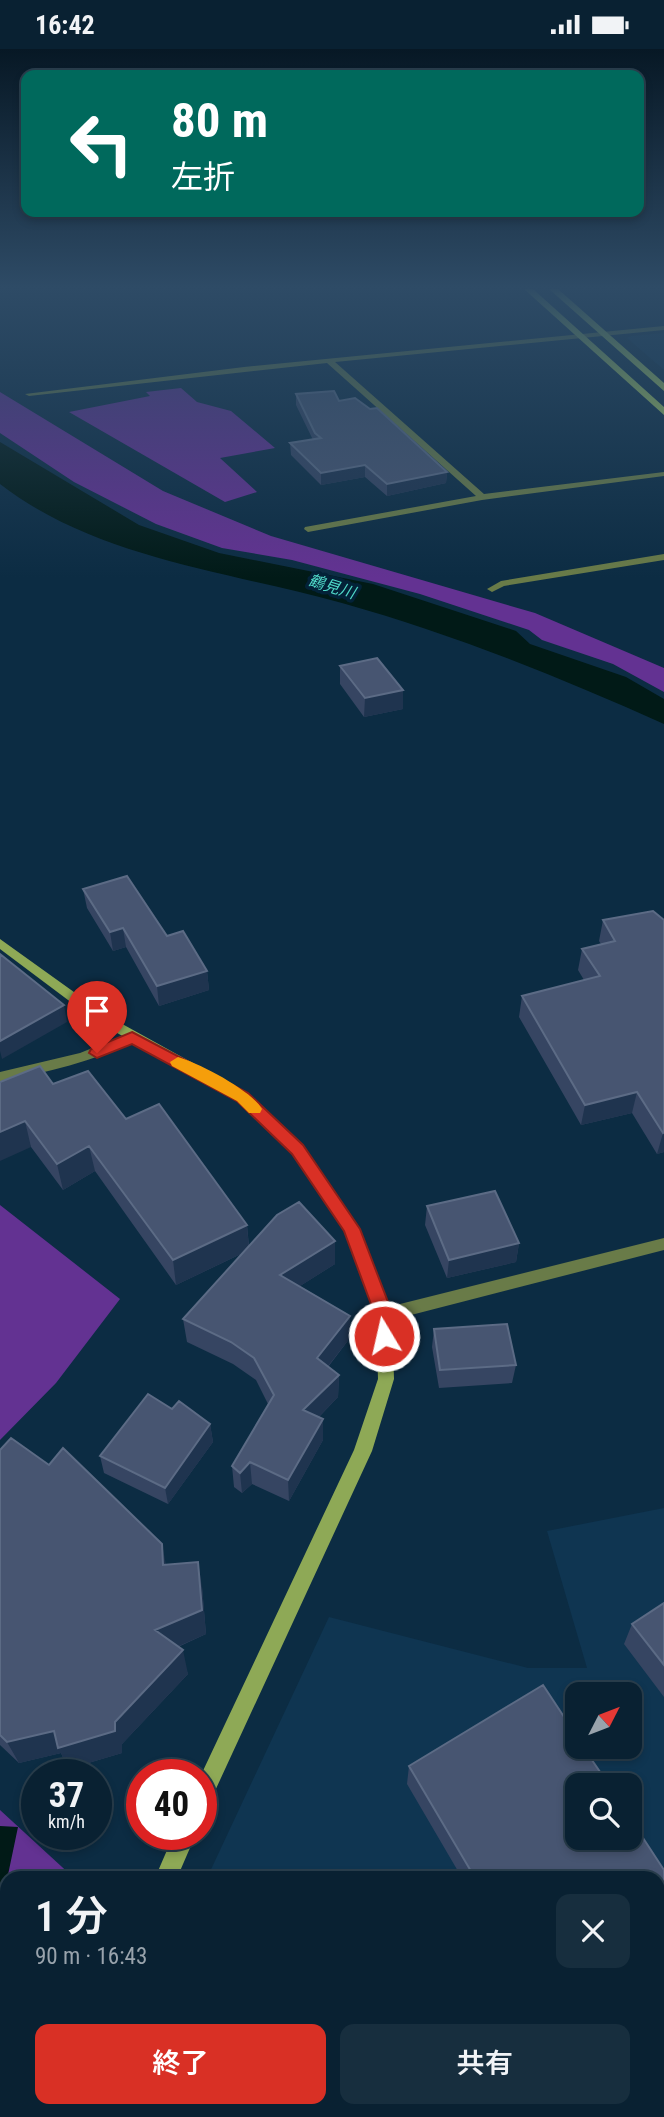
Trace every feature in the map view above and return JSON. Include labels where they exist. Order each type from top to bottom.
[{"type":"main road","points":[[635,386],[664,412]]},
{"type":"street","points":[[29,394],[106,386]]},
{"type":"street","points":[[356,386],[482,497]]},
{"type":"street","points":[[307,529],[482,497],[664,474]]},
{"type":"street","points":[[492,589],[501,584],[664,557]]},
{"type":"street","points":[[0,943],[101,1018],[242,1097],[298,1149],[351,1229],[384,1315],[386,1379],[363,1451],[217,1765]]},
{"type":"street","points":[[0,1077],[82,1058],[112,1048],[132,1037]]},
{"type":"street","points":[[384,1315],[664,1244]]},
{"type":"street","points":[[169,1871],[179,1850]]},
{"type":"shaded area","points":[[181,388],[197,402],[231,411],[275,448],[220,458],[257,492],[225,502],[69,412],[150,396],[146,392]]},
{"type":"shaded area","points":[[0,392],[163,491],[271,536],[535,613],[664,668],[664,692],[613,664],[542,640],[529,630],[420,594],[292,560],[222,548],[156,524],[74,482],[0,433]]},
{"type":"shaded area","points":[[0,1205],[120,1299],[56,1383],[0,1440]]},
{"type":"shaded area","points":[[664,1508],[664,1871],[210,1871],[329,1617],[528,1668],[587,1668],[547,1531]]},
{"type":"shaded area","points":[[0,1810],[21,1829],[21,1850],[44,1850],[66,1871],[0,1871]]},
{"type":"water","name":"鶴見川","points":[[0,442],[139,525],[219,553],[373,584],[516,631],[530,644],[626,677],[664,699],[664,724],[545,673],[424,628],[342,603],[165,560],[78,530],[38,509],[0,484]]},
{"type":"water","points":[[0,1826],[18,1827],[9,1871],[0,1871]]},
{"type":"building","points":[[334,391],[339,401],[355,398],[370,409],[377,408],[447,472],[387,484],[365,465],[321,473],[290,443],[321,438],[315,433],[296,394]]},
{"type":"building","points":[[377,658],[403,690],[365,698],[340,666]]},
{"type":"building","points":[[127,876],[167,936],[183,931],[207,971],[157,986],[123,928],[110,932],[83,889]]},
{"type":"building","points":[[653,911],[664,920],[663,1133],[637,1092],[585,1105],[522,996],[600,976],[582,949],[615,941],[603,920]]},
{"type":"building","points":[[0,954],[64,1005],[0,1041]]},
{"type":"building","points":[[40,1066],[53,1084],[88,1071],[126,1119],[159,1104],[247,1225],[173,1260],[89,1146],[57,1164],[25,1121],[0,1132],[0,1082]]},
{"type":"building","points":[[495,1191],[519,1243],[449,1260],[427,1206]]},
{"type":"building","points":[[299,1202],[335,1241],[280,1275],[350,1316],[317,1358],[339,1375],[303,1410],[323,1419],[288,1480],[250,1462],[240,1473],[232,1466],[274,1395],[254,1358],[231,1342],[183,1319],[277,1215]]},
{"type":"building","points":[[507,1324],[516,1365],[440,1370],[434,1329]]},
{"type":"building","points":[[148,1394],[172,1409],[179,1401],[210,1424],[165,1488],[100,1456]]},
{"type":"building","points":[[11,1438],[49,1465],[63,1448],[162,1544],[163,1565],[198,1562],[202,1610],[155,1630],[183,1650],[115,1722],[115,1731],[58,1748],[54,1731],[7,1742],[0,1735],[0,1450]]},
{"type":"building","points":[[664,1603],[664,1665],[632,1624]]},
{"type":"building","points":[[543,1685],[565,1718],[565,1759],[591,1759],[601,1773],[565,1773],[565,1850],[642,1850],[642,1836],[664,1871],[471,1871],[409,1766]]},
{"type":"slow traffic","points":[[178,1062],[242,1097],[254,1109]]},
{"type":"route","points":[[97,1053],[132,1037],[242,1097],[298,1149],[351,1229],[384,1315],[384,1336]]}]
